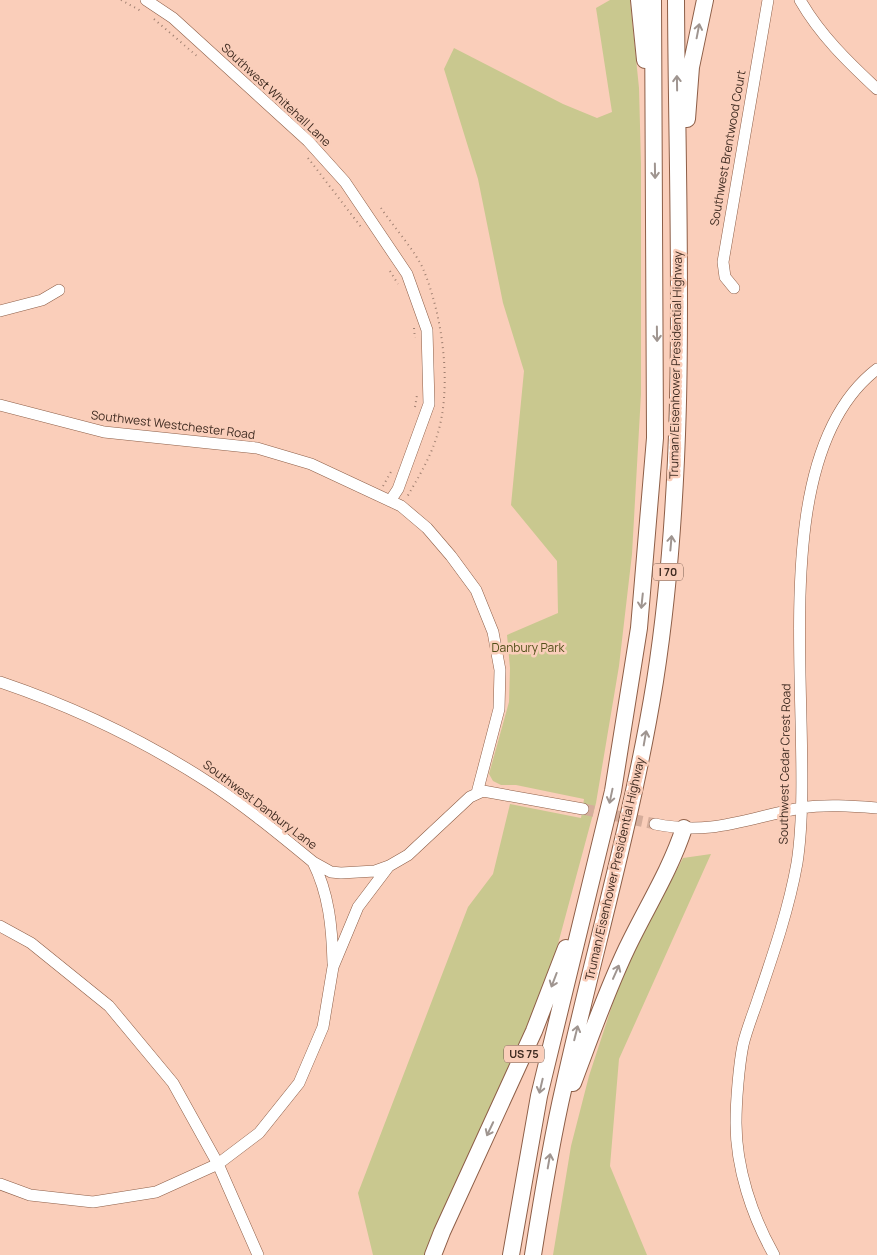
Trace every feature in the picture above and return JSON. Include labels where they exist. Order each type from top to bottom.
[{"type":"highway","points":[[638,0],[655,145]]},
{"type":"highway","name":"Truman/Eisenhower Presidential Highway","points":[[511,1255],[539,1096],[599,852],[620,752],[645,576],[652,491],[657,346],[654,0]]},
{"type":"highway","name":"Truman/Eisenhower Presidential Highway","points":[[533,1255],[554,1132],[627,830],[660,644],[672,527],[678,435],[676,0]]},
{"type":"highway","points":[[678,218],[691,67],[705,0]]},
{"type":"highway","points":[[554,1132],[606,994],[628,946],[671,865],[684,828]]},
{"type":"highway","name":"US 75","points":[[434,1255],[442,1232],[534,1031],[599,852]]},
{"type":"highway","points":[[541,1255],[543,1191]]},
{"type":"street","name":"Southwest Whitehall Lane","points":[[146,0],[173,18],[308,141],[345,182],[407,274],[428,330],[429,404],[398,489],[390,501]]},
{"type":"street","name":"Southwest Brentwood Court","points":[[734,288],[725,277],[723,262],[767,5],[774,0]]},
{"type":"street","points":[[800,0],[814,24],[830,43],[877,89]]},
{"type":"street","points":[[0,311],[35,302],[58,290]]},
{"type":"street","name":"Southwest Cedar Crest Road","points":[[774,1255],[761,1230],[742,1176],[736,1124],[743,1045],[787,907],[797,862],[801,808],[800,584],[807,514],[816,467],[832,426],[843,406],[877,369]]},
{"type":"street","name":"Southwest Westchester Road","points":[[0,405],[104,432],[257,448],[311,464],[401,506],[427,528],[452,556],[476,590],[493,632],[500,670],[499,709],[477,793]]},
{"type":"street","name":"Southwest Danbury Lane","points":[[0,682],[80,712],[152,748],[224,793],[314,862],[331,872],[376,871],[389,866],[408,855],[477,793]]},
{"type":"street","points":[[477,793],[492,791],[583,809]]},
{"type":"street","points":[[654,824],[684,828],[712,828],[734,825],[801,808],[820,806],[877,808]]},
{"type":"street","name":"Southwest Danbury Lane","points":[[314,862],[322,880],[332,923],[333,967]]},
{"type":"street","points":[[0,1184],[30,1195],[93,1202],[156,1192],[218,1164],[259,1133],[299,1083],[323,1027],[333,967],[358,907],[389,866]]},
{"type":"street","points":[[0,926],[31,943],[109,1006],[174,1083],[218,1164],[258,1255]]},
{"type":"path","points":[[122,0],[142,12]]},
{"type":"path","points":[[150,16],[198,57]]},
{"type":"path","points":[[303,152],[361,227]]},
{"type":"path","points":[[386,264],[399,286]]},
{"type":"path","points":[[414,322],[416,339]]},
{"type":"path","points":[[415,410],[417,392]]},
{"type":"path","points":[[378,496],[396,464]]},
{"type":"green space","name":"Danbury Park","points":[[610,0],[630,0],[639,88],[641,164],[641,394],[632,554],[619,666],[596,803],[555,955],[515,1059],[425,1255],[373,1255],[358,1193],[468,907],[493,874],[510,804],[581,818],[584,799],[516,785],[501,785],[493,781],[489,774],[509,702],[510,668],[507,635],[558,613],[557,561],[511,505],[524,371],[503,303],[478,179],[444,69],[454,48],[563,104],[597,118],[612,112],[596,8]]},
{"type":"green space","points":[[711,854],[619,1059],[610,1166],[647,1255],[553,1255],[571,1146],[589,1076],[623,972],[683,858]]},
{"type":"tunnel","points":[[583,809],[655,824]]}]
